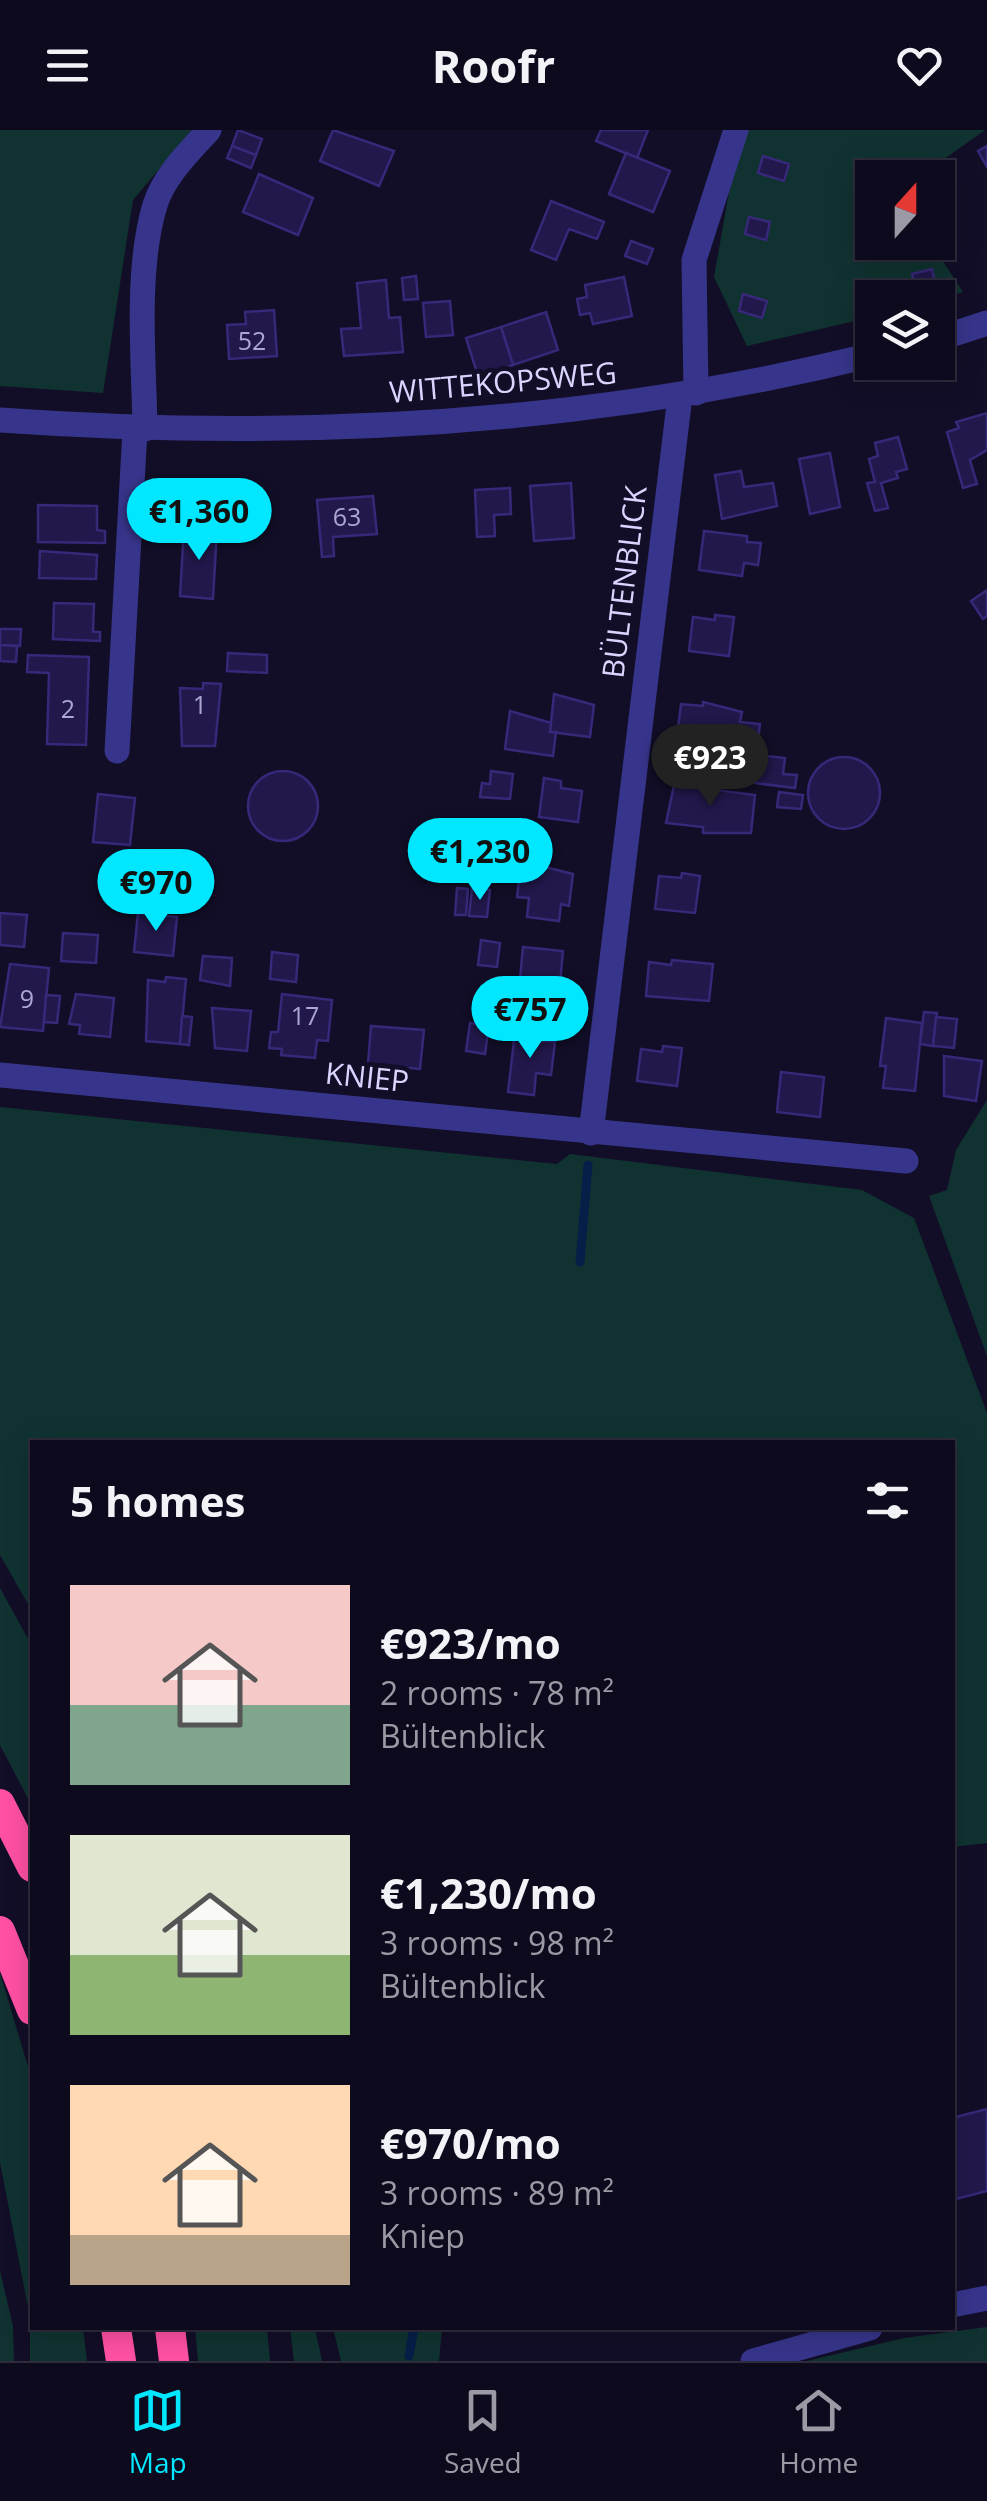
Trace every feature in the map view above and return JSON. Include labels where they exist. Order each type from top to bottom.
[{"type":"highway","points":[[0,1804],[30,1863]]},
{"type":"highway","points":[[0,1930],[30,2005]]},
{"type":"highway","points":[[116,2330],[121,2361]]},
{"type":"highway","points":[[170,2330],[174,2361]]},
{"type":"street","points":[[117,751],[140,429],[146,271],[155,205],[171,174],[209,130]]},
{"type":"street","name":"BÜLTENBLICK","points":[[591,1133],[688,394],[694,260],[736,130]]},
{"type":"street","points":[[955,333],[987,323]]},
{"type":"street","name":"WITTEKOPSWEG","points":[[0,420],[280,432],[489,421],[688,394],[855,359]]},
{"type":"street","name":"KNIEP","points":[[0,1075],[906,1161]]},
{"type":"street","points":[[955,2305],[987,2298]]},
{"type":"street","points":[[753,2361],[863,2330]]},
{"type":"green space","points":[[0,130],[192,130],[133,200],[103,393],[0,386]]},
{"type":"green space","points":[[748,130],[985,130],[943,160],[855,160],[855,260],[942,260],[963,292],[955,294],[955,280],[855,280],[855,321],[747,346],[714,277],[731,181]]},
{"type":"green space","points":[[987,1100],[987,1356],[929,1196],[947,1190],[956,1150]]},
{"type":"green space","points":[[0,1107],[557,1164],[570,1154],[862,1190],[914,1218],[987,1413],[987,1843],[955,1847],[955,1440],[30,1440],[30,1608],[0,1555]]},
{"type":"green space","points":[[0,1588],[30,1642],[30,1802],[0,1745]]},
{"type":"green space","points":[[0,1973],[30,2073],[30,2318],[0,2162]]},
{"type":"green space","points":[[0,2271],[13,2326],[14,2361],[0,2361]]},
{"type":"green space","points":[[987,2327],[987,2361],[807,2361],[904,2338]]},
{"type":"green space","points":[[30,2330],[83,2330],[87,2361],[30,2361]]},
{"type":"green space","points":[[195,2330],[267,2330],[270,2361],[198,2361]]},
{"type":"green space","points":[[290,2330],[315,2330],[322,2361],[294,2361]]},
{"type":"green space","points":[[333,2330],[442,2330],[439,2361],[341,2361]]},
{"type":"building","points":[[238,130],[262,139],[256,155],[232,146]]},
{"type":"building","points":[[333,130],[394,151],[379,186],[320,161]]},
{"type":"building","points":[[601,130],[648,130],[637,158],[596,141]]},
{"type":"building","points":[[232,146],[256,155],[251,168],[227,158]]},
{"type":"building","points":[[987,146],[987,167],[978,151]]},
{"type":"building","points":[[626,153],[670,171],[653,212],[609,194]]},
{"type":"building","points":[[763,156],[789,164],[784,181],[758,173]]},
{"type":"building","points":[[259,174],[313,198],[298,235],[243,212]]},
{"type":"building","points":[[551,201],[604,222],[597,239],[569,229],[556,260],[531,250]]},
{"type":"building","points":[[749,217],[770,222],[766,240],[745,234]]},
{"type":"building","points":[[631,241],[653,249],[647,264],[625,256]]},
{"type":"building","points":[[932,269],[934,280],[913,280],[912,274]]},
{"type":"building","points":[[416,276],[418,299],[404,300],[402,278]]},
{"type":"building","points":[[624,277],[632,316],[593,324],[590,313],[580,315],[577,299],[587,297],[585,285]]},
{"type":"building","points":[[386,280],[389,318],[400,317],[403,352],[344,356],[341,329],[361,328],[357,283]]},
{"type":"building","points":[[743,294],[767,301],[762,318],[739,311]]},
{"type":"building","points":[[450,301],[453,335],[426,337],[423,303]]},
{"type":"building","points":[[274,310],[277,356],[229,359],[227,325],[246,324],[245,312]]},
{"type":"building","points":[[546,312],[558,350],[513,365],[501,327]]},
{"type":"building","points":[[501,327],[513,365],[478,376],[466,338]]},
{"type":"building","points":[[987,413],[987,450],[970,460],[977,484],[963,488],[947,432],[959,428],[956,422]]},
{"type":"building","points":[[898,437],[907,469],[896,472],[898,478],[881,483],[888,508],[875,511],[867,483],[875,482],[869,459],[878,456],[875,443]]},
{"type":"building","points":[[830,453],[840,507],[810,514],[799,459]]},
{"type":"building","points":[[741,471],[744,487],[773,483],[777,506],[722,519],[715,475]]},
{"type":"building","points":[[571,483],[574,538],[534,541],[530,486]]},
{"type":"building","points":[[510,488],[511,514],[494,515],[495,536],[477,537],[475,490]]},
{"type":"building","points":[[373,496],[377,534],[333,537],[334,556],[322,557],[317,500]]},
{"type":"building","points":[[38,505],[97,506],[97,530],[105,531],[105,543],[38,542]]},
{"type":"building","points":[[184,527],[217,529],[213,599],[180,596]]},
{"type":"building","points":[[704,531],[747,536],[747,542],[761,543],[758,565],[744,563],[742,576],[699,570]]},
{"type":"building","points":[[40,551],[97,555],[96,579],[39,578]]},
{"type":"building","points":[[987,590],[987,616],[983,619],[971,601]]},
{"type":"building","points":[[54,603],[94,604],[93,632],[100,632],[100,641],[53,639]]},
{"type":"building","points":[[715,615],[734,617],[729,656],[689,651],[693,617],[715,620]]},
{"type":"building","points":[[0,629],[21,629],[20,646],[0,645]]},
{"type":"building","points":[[0,645],[17,646],[16,662],[0,661]]},
{"type":"building","points":[[228,653],[267,655],[267,673],[227,671]]},
{"type":"building","points":[[28,655],[89,657],[86,745],[47,744],[49,673],[27,672]]},
{"type":"building","points":[[203,683],[221,684],[215,746],[182,746],[180,688],[203,689]]},
{"type":"building","points":[[554,694],[594,705],[590,737],[550,732]]},
{"type":"building","points":[[703,702],[742,712],[740,722],[760,724],[757,747],[677,737],[681,704],[703,706]]},
{"type":"building","points":[[510,711],[551,723],[550,732],[556,732],[553,756],[505,749]]},
{"type":"building","points":[[758,755],[785,758],[783,774],[797,775],[795,788],[755,783]]},
{"type":"building","points":[[844,757],[858,759],[870,767],[878,779],[878,807],[870,819],[858,827],[844,829],[830,827],[818,819],[810,807],[808,793],[810,779],[818,767],[830,759]]},
{"type":"building","points":[[283,771],[307,782],[318,806],[307,830],[283,841],[259,830],[248,806],[259,782]]},
{"type":"building","points":[[491,771],[513,774],[510,799],[480,797],[482,783],[490,784]]},
{"type":"building","points":[[676,776],[694,778],[693,787],[755,795],[751,833],[703,833],[703,827],[666,823]]},
{"type":"building","points":[[544,778],[561,781],[561,788],[582,791],[578,822],[539,817]]},
{"type":"building","points":[[779,792],[803,795],[801,809],[777,807]]},
{"type":"building","points":[[98,794],[135,798],[130,845],[93,842]]},
{"type":"building","points":[[533,864],[573,874],[569,906],[561,904],[559,921],[527,917],[529,898],[517,897],[520,871],[532,873]]},
{"type":"building","points":[[682,873],[700,876],[695,913],[655,909],[659,876],[681,878]]},
{"type":"building","points":[[457,888],[468,889],[466,915],[455,915]]},
{"type":"building","points":[[472,889],[490,890],[487,917],[469,916]]},
{"type":"building","points":[[0,913],[27,915],[24,947],[0,945]]},
{"type":"building","points":[[138,913],[177,917],[173,956],[134,952]]},
{"type":"building","points":[[63,933],[98,935],[96,963],[61,961]]},
{"type":"building","points":[[481,940],[500,943],[497,967],[478,965]]},
{"type":"building","points":[[523,947],[563,951],[558,1005],[518,1001]]},
{"type":"building","points":[[272,952],[298,955],[296,982],[270,979]]},
{"type":"building","points":[[203,956],[232,958],[230,986],[200,980]]},
{"type":"building","points":[[672,960],[713,964],[709,1001],[646,996],[649,962],[671,965]]},
{"type":"building","points":[[10,964],[49,968],[43,1031],[0,1027]]},
{"type":"building","points":[[166,977],[186,979],[180,1044],[146,1041],[148,980],[165,982]]},
{"type":"building","points":[[76,994],[114,998],[110,1037],[79,1034],[80,1025],[69,1024]]},
{"type":"building","points":[[282,994],[332,1000],[328,1041],[317,1040],[315,1058],[281,1055],[282,1049],[269,1048],[271,1032],[278,1032]]},
{"type":"building","points":[[46,995],[60,996],[57,1023],[44,1022]]},
{"type":"building","points":[[485,997],[518,1001],[517,1014],[484,1011]]},
{"type":"building","points":[[212,1008],[251,1011],[247,1051],[215,1048]]},
{"type":"building","points":[[924,1012],[937,1013],[933,1046],[920,1044]]},
{"type":"building","points":[[182,1016],[192,1017],[189,1045],[180,1044]]},
{"type":"building","points":[[936,1017],[957,1019],[954,1048],[933,1046]]},
{"type":"building","points":[[886,1018],[922,1023],[915,1091],[883,1088],[886,1066],[880,1066]]},
{"type":"building","points":[[470,1023],[489,1025],[485,1054],[466,1051]]},
{"type":"building","points":[[371,1026],[424,1030],[420,1069],[368,1064]]},
{"type":"building","points":[[534,1029],[544,1030],[543,1041],[555,1042],[551,1075],[536,1073],[534,1095],[508,1092],[515,1032],[533,1034]]},
{"type":"building","points":[[663,1046],[682,1048],[677,1086],[637,1081],[641,1049],[662,1052]]},
{"type":"building","points":[[944,1056],[982,1061],[976,1101],[944,1096]]},
{"type":"building","points":[[781,1072],[824,1077],[820,1117],[777,1112]]},
{"type":"building","points":[[987,2109],[987,2191],[955,2199],[955,2117]]},
{"type":"waterway","points":[[580,1262],[588,1165]]},
{"type":"waterway","points":[[409,2356],[414,2330]]}]
